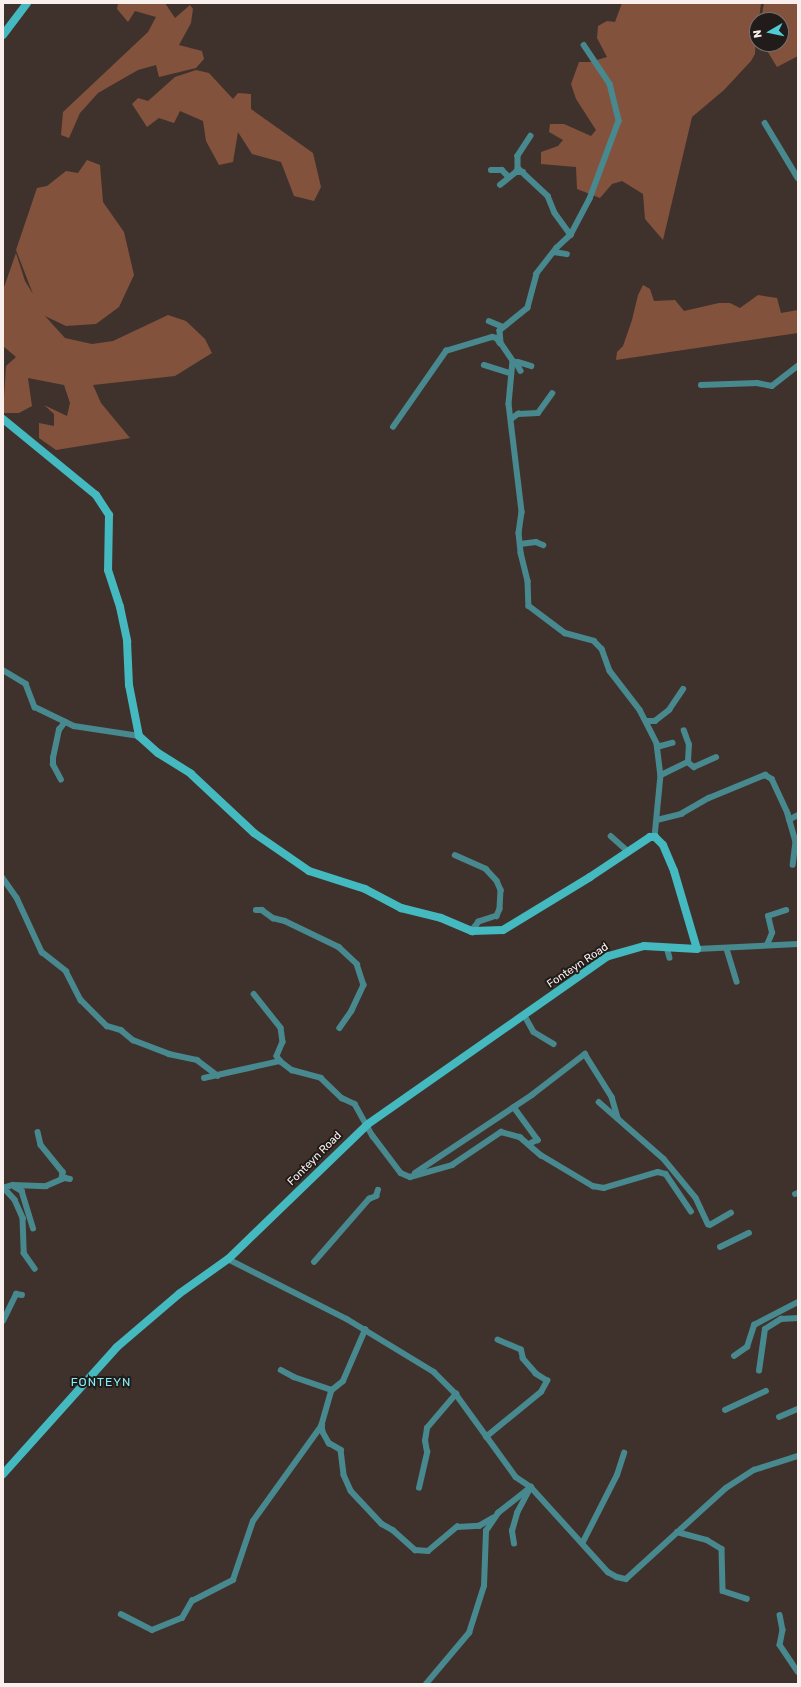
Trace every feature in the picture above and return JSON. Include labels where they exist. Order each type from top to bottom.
[{"type":"street","points":[[3,35],[27,3]]},
{"type":"street","points":[[501,343],[500,331],[528,308],[537,274],[554,252],[571,235],[590,199],[619,121],[612,88],[584,45]]},
{"type":"street","points":[[765,123],[798,178]]},
{"type":"street","points":[[531,136],[518,156],[518,168],[548,196],[555,213],[571,235]]},
{"type":"street","points":[[491,170],[502,170],[509,178]]},
{"type":"street","points":[[500,185],[516,172],[523,172]]},
{"type":"street","points":[[554,252],[566,254]]},
{"type":"street","points":[[489,321],[503,327]]},
{"type":"street","points":[[393,428],[446,351],[492,336],[497,338],[521,371]]},
{"type":"street","points":[[515,362],[531,366]]},
{"type":"street","points":[[515,362],[511,373],[511,419],[522,512],[520,544],[528,581],[529,606],[565,633],[594,641],[602,650],[610,671],[646,721],[657,747],[661,775],[655,837]]},
{"type":"street","points":[[484,365],[511,373]]},
{"type":"street","points":[[701,385],[749,383],[772,386],[798,366]]},
{"type":"street","points":[[511,419],[518,414],[538,413],[552,394]]},
{"type":"street","points":[[3,418],[96,495],[109,515],[108,570],[120,607],[127,641],[130,685],[139,736]]},
{"type":"street","points":[[520,544],[536,542],[543,546]]},
{"type":"street","points":[[3,670],[26,684],[35,707],[64,722],[89,730],[139,736],[158,753],[191,774],[254,833],[292,862],[309,871],[365,889],[401,908],[441,918],[472,931],[502,930],[650,837],[655,837]]},
{"type":"street","points":[[646,721],[655,721],[668,710],[683,690]]},
{"type":"street","points":[[61,780],[53,765],[53,758],[59,730],[64,722]]},
{"type":"street","points":[[684,731],[689,745],[688,762]]},
{"type":"street","points":[[657,747],[672,744]]},
{"type":"street","points":[[688,762],[694,767],[716,757]]},
{"type":"street","points":[[661,775],[688,762]]},
{"type":"street","points":[[657,820],[681,814],[709,798],[765,775],[772,779],[789,820],[796,842],[793,865]]},
{"type":"street","points":[[789,820],[798,815]]},
{"type":"street","points":[[611,836],[628,852]]},
{"type":"street","points":[[655,837],[663,845],[674,871],[696,949],[727,949],[798,944]]},
{"type":"street","points":[[455,855],[486,869],[498,881],[501,890],[500,909],[497,916],[479,922],[472,931]]},
{"type":"street","points":[[3,878],[17,898],[42,952],[66,971],[81,1000],[104,1023],[121,1030],[133,1040],[197,1060],[218,1076]]},
{"type":"street","points":[[256,910],[262,910],[273,918],[285,921],[340,946],[357,964],[364,985],[352,1011],[340,1028]]},
{"type":"street","points":[[767,945],[772,933],[768,916],[786,910]]},
{"type":"street","name":"Fonteyn Road","points":[[3,1474],[117,1347],[178,1294],[228,1259],[368,1124],[463,1056],[525,1016],[608,956],[644,946],[696,949]]},
{"type":"street","points":[[667,947],[670,958]]},
{"type":"street","points":[[727,949],[737,981]]},
{"type":"street","points":[[254,994],[281,1028],[283,1042],[277,1056],[280,1061],[292,1070],[321,1078],[342,1098],[355,1104],[368,1124],[373,1136],[401,1174],[410,1177],[452,1165],[501,1132],[520,1137],[541,1155],[593,1186],[604,1188],[658,1172],[666,1174],[691,1211]]},
{"type":"street","points":[[525,1016],[534,1032],[554,1044]]},
{"type":"street","points":[[410,1177],[514,1107],[585,1054],[612,1097],[618,1118]]},
{"type":"street","points":[[204,1078],[280,1061]]},
{"type":"street","points":[[599,1102],[645,1140],[677,1173],[696,1198],[709,1225],[731,1213]]},
{"type":"street","points":[[514,1107],[538,1140],[530,1144]]},
{"type":"street","points":[[38,1132],[46,1153],[63,1172],[62,1179]]},
{"type":"street","points":[[4,1188],[13,1185],[46,1186],[62,1179],[70,1179]]},
{"type":"street","points":[[4,1188],[15,1187],[22,1191],[33,1228]]},
{"type":"street","points":[[4,1188],[15,1200],[23,1218],[24,1253],[35,1269]]},
{"type":"street","points":[[314,1262],[369,1199],[376,1196],[378,1190]]},
{"type":"street","points":[[720,1247],[749,1233]]},
{"type":"street","points":[[228,1259],[347,1318],[434,1372],[456,1394],[516,1477],[531,1487],[583,1542],[608,1572],[626,1579],[726,1488],[754,1470],[798,1456]]},
{"type":"street","points":[[3,1321],[16,1294],[22,1295]]},
{"type":"street","points":[[734,1356],[747,1347],[754,1325],[796,1304]]},
{"type":"street","points":[[759,1371],[765,1329],[781,1319],[798,1318]]},
{"type":"street","points":[[121,1614],[152,1630],[182,1618],[192,1601],[233,1580],[253,1521],[322,1424],[332,1390],[343,1381],[365,1330]]},
{"type":"street","points":[[486,1437],[541,1392],[547,1381],[536,1374],[523,1360],[522,1350],[498,1340]]},
{"type":"street","points":[[281,1370],[294,1377],[332,1390]]},
{"type":"street","points":[[725,1410],[766,1391]]},
{"type":"street","points":[[419,1488],[427,1452],[425,1441],[427,1428],[456,1394]]},
{"type":"street","points":[[779,1417],[798,1409]]},
{"type":"street","points":[[322,1424],[326,1439],[341,1450],[344,1475],[351,1491],[382,1524],[393,1530],[415,1550],[428,1551],[457,1527],[479,1526],[493,1518],[531,1487]]},
{"type":"street","points":[[583,1542],[617,1475],[624,1453]]},
{"type":"street","points":[[514,1544],[512,1531],[517,1513],[531,1487]]},
{"type":"street","points":[[426,1684],[469,1633],[484,1586],[486,1531],[493,1518]]},
{"type":"street","points":[[677,1532],[707,1540],[722,1549],[723,1592],[747,1599]]},
{"type":"street","points":[[780,1616],[783,1630],[780,1645],[798,1672]]},
{"type":"shaded area","points":[[118,3],[165,3],[175,18],[190,5],[193,9],[191,23],[179,45],[202,51],[204,59],[196,68],[159,77],[156,65],[138,70],[98,93],[80,113],[69,138],[61,135],[63,112],[148,32],[156,17],[135,11],[128,22],[117,9]]},
{"type":"shaded area","points":[[622,3],[761,3],[760,12],[749,12],[749,52],[755,52],[751,61],[724,90],[692,117],[663,240],[645,219],[643,194],[622,181],[612,184],[600,198],[577,189],[576,167],[541,164],[541,152],[558,146],[563,140],[549,132],[550,124],[564,124],[591,136],[596,130],[576,99],[571,84],[579,62],[590,62],[607,57],[597,38],[598,26],[607,21],[615,22]]},
{"type":"shaded area","points":[[764,3],[798,3],[798,56],[777,67],[768,52],[789,52],[789,12],[762,12]]},
{"type":"shaded area","points":[[196,70],[209,73],[233,99],[238,93],[251,94],[251,109],[313,153],[321,187],[314,201],[294,196],[281,162],[252,154],[238,132],[233,162],[219,165],[206,141],[203,121],[180,111],[174,123],[159,118],[147,127],[132,104],[138,98],[148,101],[175,77]]},
{"type":"shaded area","points":[[87,160],[100,165],[103,202],[124,232],[134,275],[119,307],[96,324],[66,326],[45,316],[65,338],[92,344],[113,341],[168,315],[186,321],[205,339],[212,353],[175,376],[93,385],[101,403],[130,438],[56,450],[39,438],[39,423],[54,426],[54,414],[44,405],[67,416],[70,403],[64,385],[28,378],[32,406],[19,413],[3,413],[6,366],[16,357],[3,346],[3,290],[16,253],[25,281],[33,294],[16,250],[37,188],[47,186],[66,171],[78,173]]},
{"type":"shaded area","points":[[643,285],[650,289],[654,301],[675,300],[684,311],[719,303],[730,303],[740,308],[758,295],[777,298],[781,313],[798,310],[798,333],[616,360],[617,352],[623,346],[632,320],[638,295]]},
{"type":"district","name":"FONTEYN","points":[[101,1383]]}]
